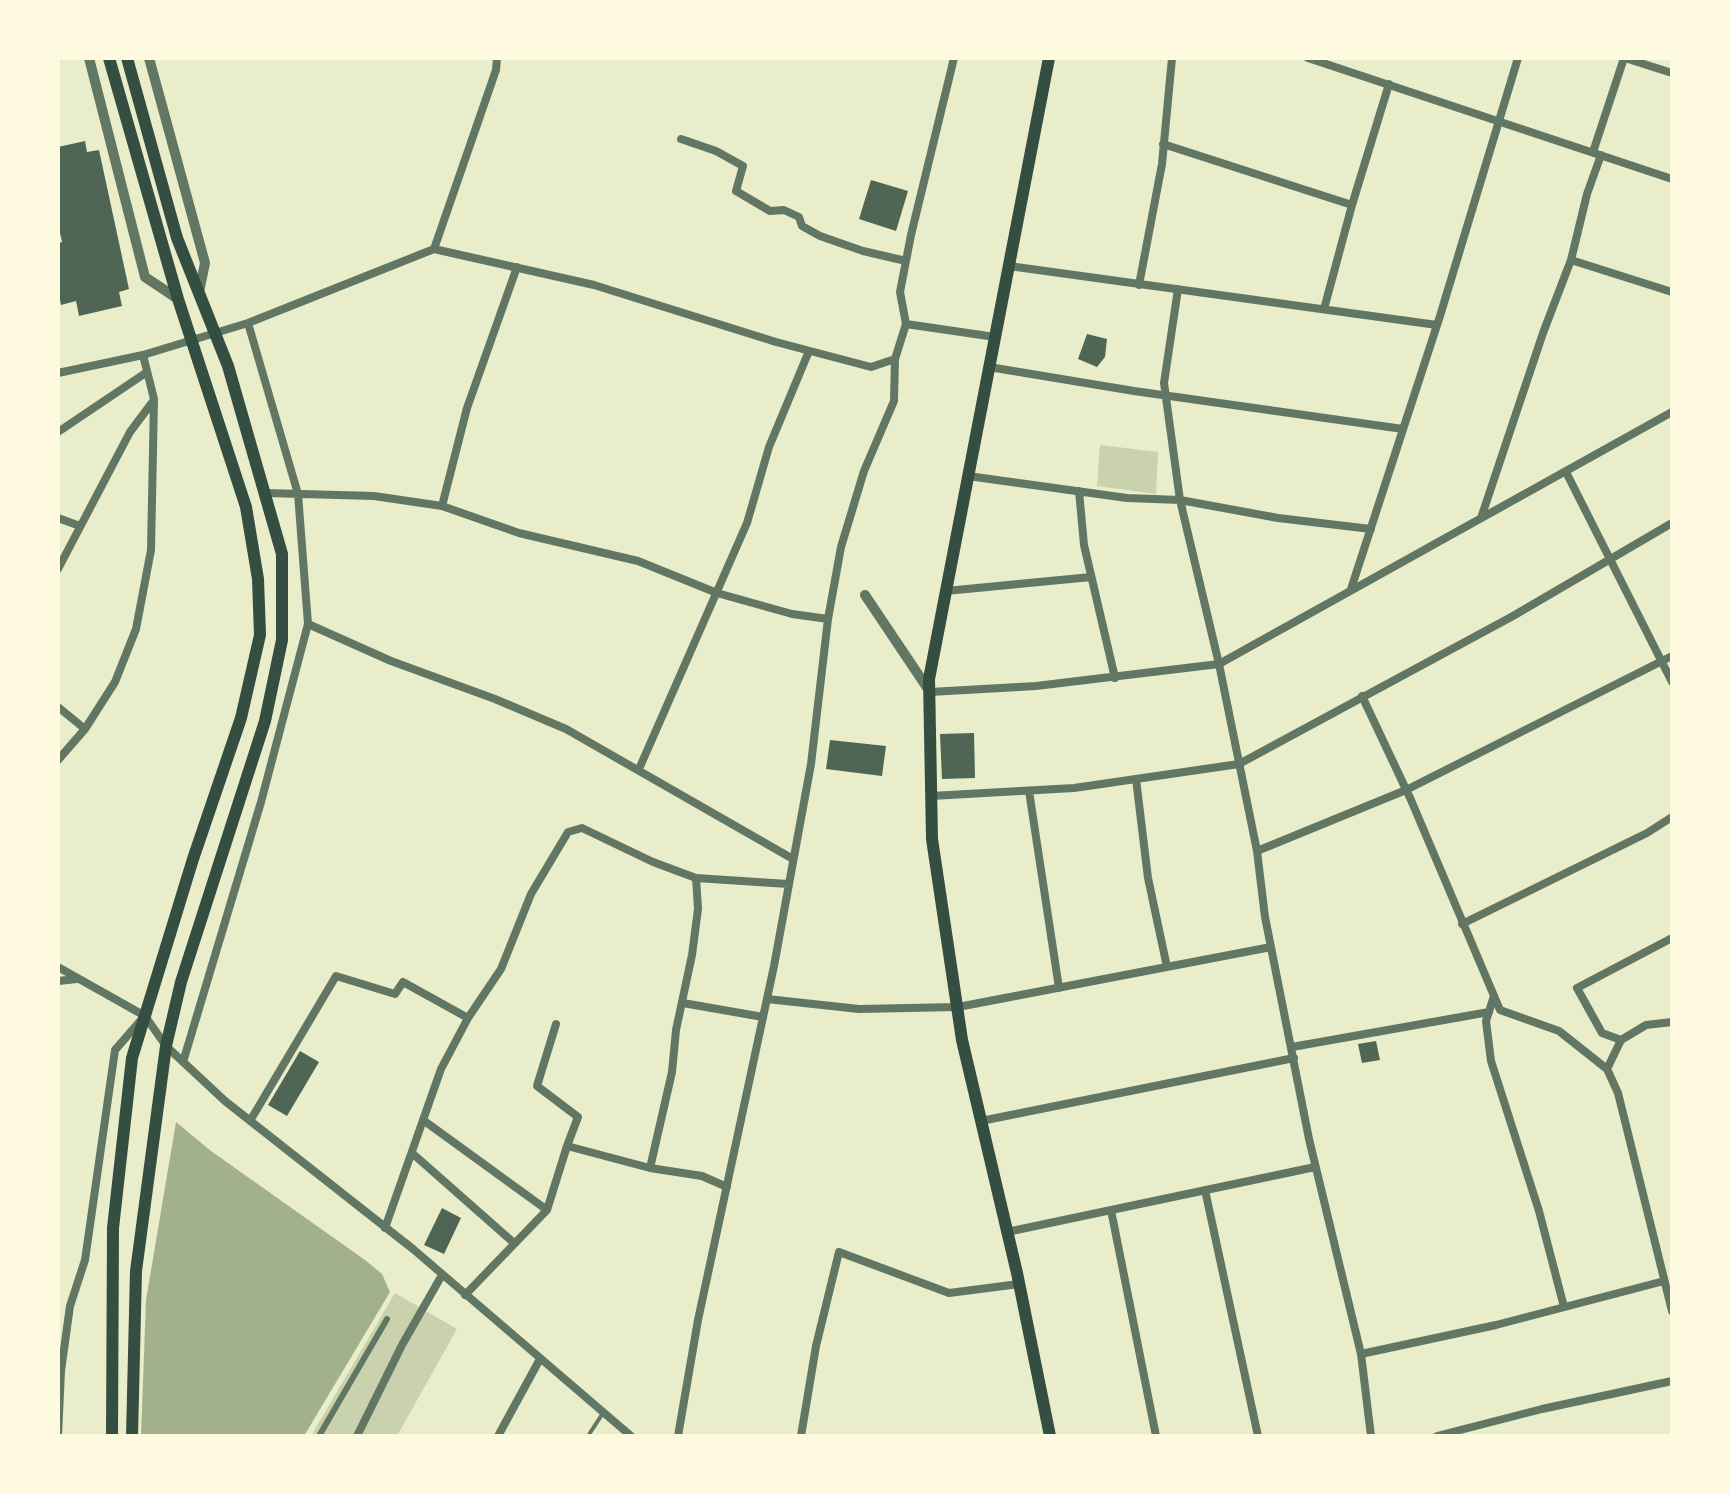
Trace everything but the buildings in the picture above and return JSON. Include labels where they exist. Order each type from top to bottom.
[{"type":"main road","points":[[109,58],[178,299],[246,507],[258,579],[260,635],[241,718],[193,859],[132,1058],[113,1228],[112,1436]]},
{"type":"main road","points":[[127,58],[177,238],[228,366],[282,554],[282,640],[265,721],[181,982],[166,1046],[136,1271],[132,1436]]},
{"type":"main road","points":[[1049,58],[929,679],[932,839],[962,1040],[1019,1284],[1050,1436]]},
{"type":"street","points":[[89,58],[145,277],[178,299]]},
{"type":"street","points":[[149,58],[205,263],[199,292]]},
{"type":"street","points":[[434,249],[496,70],[497,58]]},
{"type":"street","points":[[678,1436],[698,1320],[767,999],[811,764],[828,619],[841,547],[864,471],[894,401],[895,359],[906,324],[900,292],[954,58]]},
{"type":"street","points":[[1139,285],[1162,164],[1172,58]]},
{"type":"street","points":[[1351,590],[1437,325],[1518,58]]},
{"type":"street","points":[[1480,519],[1571,260],[1597,153],[1625,58],[1672,73]]},
{"type":"street","points":[[1313,59],[1672,179]]},
{"type":"street","points":[[1324,309],[1389,84]]},
{"type":"street","points":[[681,139],[716,151],[743,166],[736,191],[770,211],[784,210],[799,217],[802,226],[820,236],[906,261]]},
{"type":"street","points":[[1163,144],[1352,205]]},
{"type":"street","points":[[58,373],[143,355],[248,323],[434,249],[594,285],[871,367],[895,359]]},
{"type":"street","points":[[1571,260],[1672,292]]},
{"type":"street","points":[[1009,266],[1437,325]]},
{"type":"street","points":[[442,506],[467,408],[517,267]]},
{"type":"street","points":[[1178,289],[1164,383],[1180,500],[1219,664],[1257,851],[1271,947],[1315,1167],[1361,1354],[1371,1436]]},
{"type":"street","points":[[183,1062],[261,802],[308,624],[298,494],[248,323]]},
{"type":"street","points":[[906,324],[995,337]]},
{"type":"street","points":[[639,769],[747,523],[769,447],[809,351]]},
{"type":"street","points":[[58,760],[85,729],[115,682],[136,629],[151,550],[154,399],[143,355]]},
{"type":"street","points":[[989,367],[1165,396],[1403,429]]},
{"type":"street","points":[[58,432],[147,372]]},
{"type":"street","points":[[58,569],[130,432],[154,399]]},
{"type":"street","points":[[865,595],[930,692],[1115,678],[1219,664],[1672,412]]},
{"type":"street","points":[[1566,472],[1672,682]]},
{"type":"street","points":[[968,476],[1127,498],[1180,500],[1278,518],[1371,529]]},
{"type":"street","points":[[1079,491],[1091,577],[1115,678]]},
{"type":"street","points":[[266,493],[374,496],[442,506],[519,533],[638,561],[717,593],[792,614],[828,619]]},
{"type":"street","points":[[58,518],[80,526]]},
{"type":"street","points":[[931,796],[1029,791],[1239,764],[1513,616],[1672,523]]},
{"type":"street","points":[[946,591],[1091,577]]},
{"type":"street","points":[[308,624],[403,666],[566,729],[793,859]]},
{"type":"street","points":[[1257,851],[1406,790],[1660,659],[1672,656]]},
{"type":"street","points":[[1362,696],[1406,790],[1500,1010],[1559,1031],[1607,1069],[1621,1105],[1672,1311]]},
{"type":"street","points":[[58,707],[85,729]]},
{"type":"street","points":[[1136,779],[1148,878],[1167,967]]},
{"type":"street","points":[[1029,791],[1059,988]]},
{"type":"street","points":[[1462,924],[1647,833],[1672,817]]},
{"type":"street","points":[[385,1228],[441,1069],[468,1018],[501,969],[531,894],[568,832],[582,828],[653,862],[696,878],[788,884]]},
{"type":"street","points":[[650,1168],[672,1072],[676,1030],[698,909],[696,878]]},
{"type":"street","points":[[1621,1040],[1602,1033],[1577,988],[1672,938]]},
{"type":"street","points":[[767,999],[859,1009],[958,1007],[1271,947]]},
{"type":"street","points":[[58,967],[145,1016],[166,1046],[250,1121],[442,1275],[631,1436]]},
{"type":"street","points":[[250,1121],[336,976],[395,994],[403,982],[468,1018]]},
{"type":"street","points":[[58,981],[78,979]]},
{"type":"street","points":[[1494,996],[1486,1021],[1491,1061],[1539,1211],[1564,1307]]},
{"type":"street","points":[[683,1003],[763,1017]]},
{"type":"street","points":[[1292,1047],[1489,1012]]},
{"type":"street","points":[[58,1436],[61,1371],[70,1306],[85,1260],[115,1050],[145,1016]]},
{"type":"street","points":[[1607,1069],[1621,1040],[1646,1025],[1672,1022]]},
{"type":"street","points":[[465,1295],[547,1210],[578,1117],[537,1086],[556,1024]]},
{"type":"street","points":[[981,1121],[1294,1058]]},
{"type":"street","points":[[423,1120],[547,1210]]},
{"type":"street","points":[[567,1146],[650,1168],[702,1176],[727,1187]]},
{"type":"street","points":[[412,1153],[514,1243]]},
{"type":"street","points":[[1007,1232],[1315,1167]]},
{"type":"street","points":[[1205,1190],[1258,1436]]},
{"type":"street","points":[[1111,1210],[1156,1436]]},
{"type":"street","points":[[801,1436],[816,1346],[839,1252],[949,1293],[1019,1284]]},
{"type":"street","points":[[357,1436],[402,1345],[442,1275]]},
{"type":"street","points":[[1361,1354],[1496,1325],[1664,1281]]},
{"type":"street","points":[[319,1436],[387,1319]]},
{"type":"street","points":[[498,1436],[540,1359]]},
{"type":"street","points":[[1437,1436],[1672,1381]]},
{"type":"lane","points":[[588,1436],[603,1413]]},
{"type":"shaded area","points":[[1100,445],[1158,452],[1156,494],[1097,486]]},
{"type":"shaded area","points":[[176,1122],[211,1151],[365,1260],[382,1274],[390,1292],[304,1436],[141,1436],[146,1300]]},
{"type":"shaded area","points":[[395,1293],[457,1329],[397,1436],[311,1436]]}]
